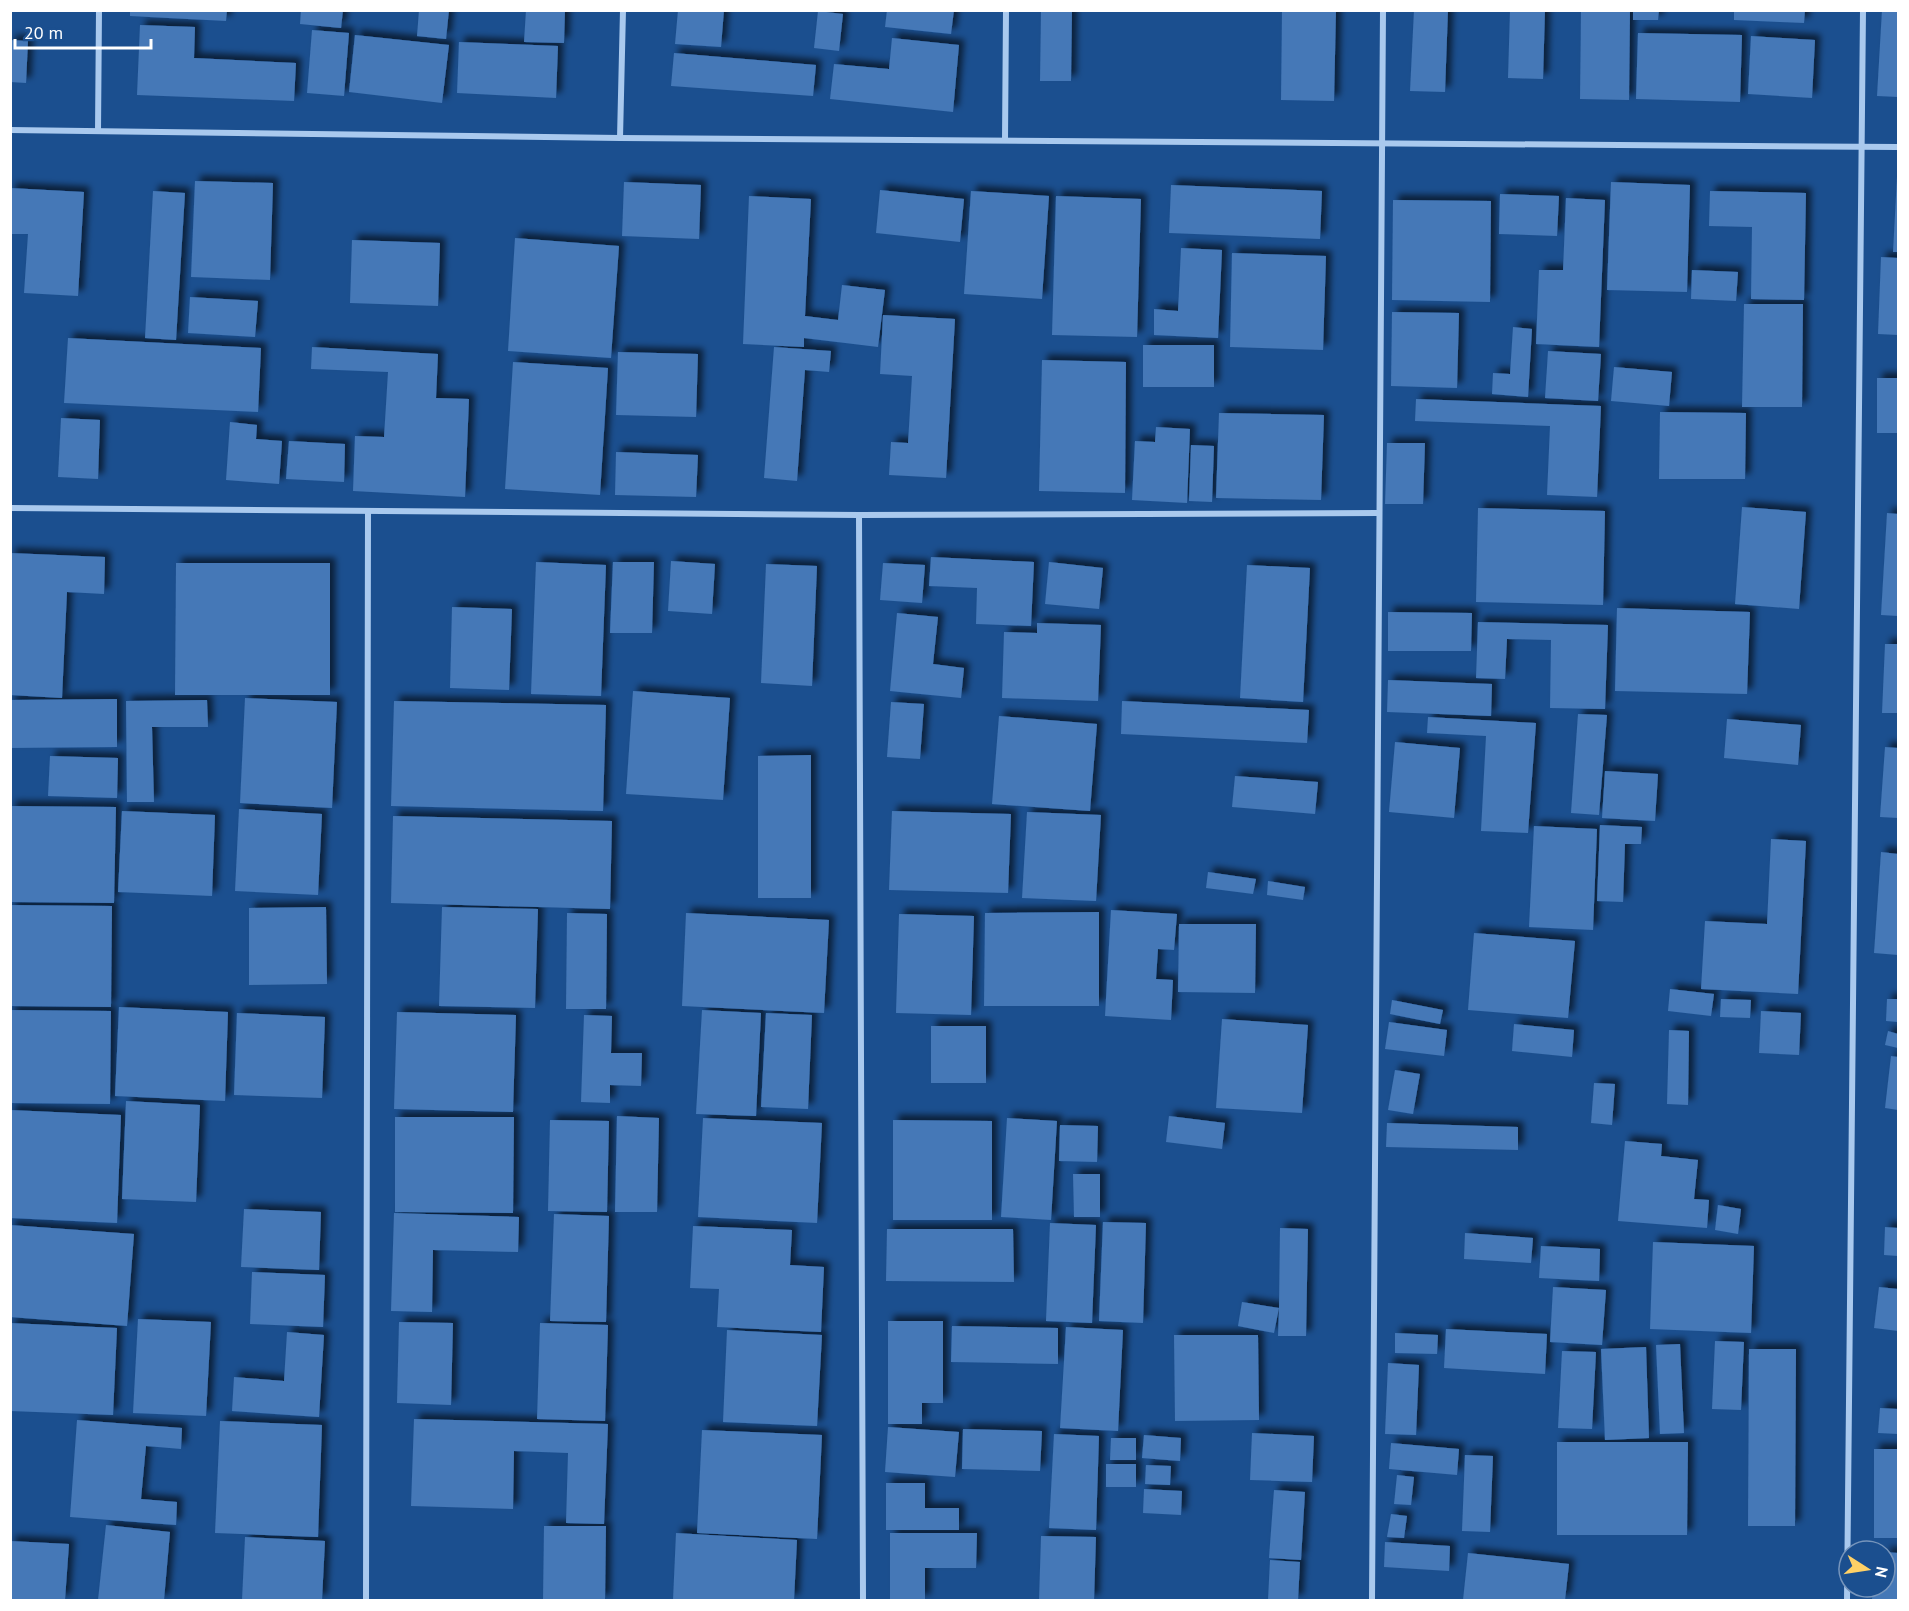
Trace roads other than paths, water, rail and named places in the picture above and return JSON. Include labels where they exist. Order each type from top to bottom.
[{"type":"street","points":[[98,131],[99,10]]},
{"type":"street","points":[[620,138],[623,10]]},
{"type":"street","points":[[1005,140],[1006,10]]},
{"type":"street","points":[[1372,1600],[1383,10]]},
{"type":"street","points":[[1847,1600],[1863,10]]},
{"type":"street","points":[[10,130],[620,138],[1899,147]]},
{"type":"street","points":[[10,508],[859,515],[1379,513]]},
{"type":"street","points":[[366,1600],[369,512]]},
{"type":"street","points":[[859,515],[863,1600]]}]
